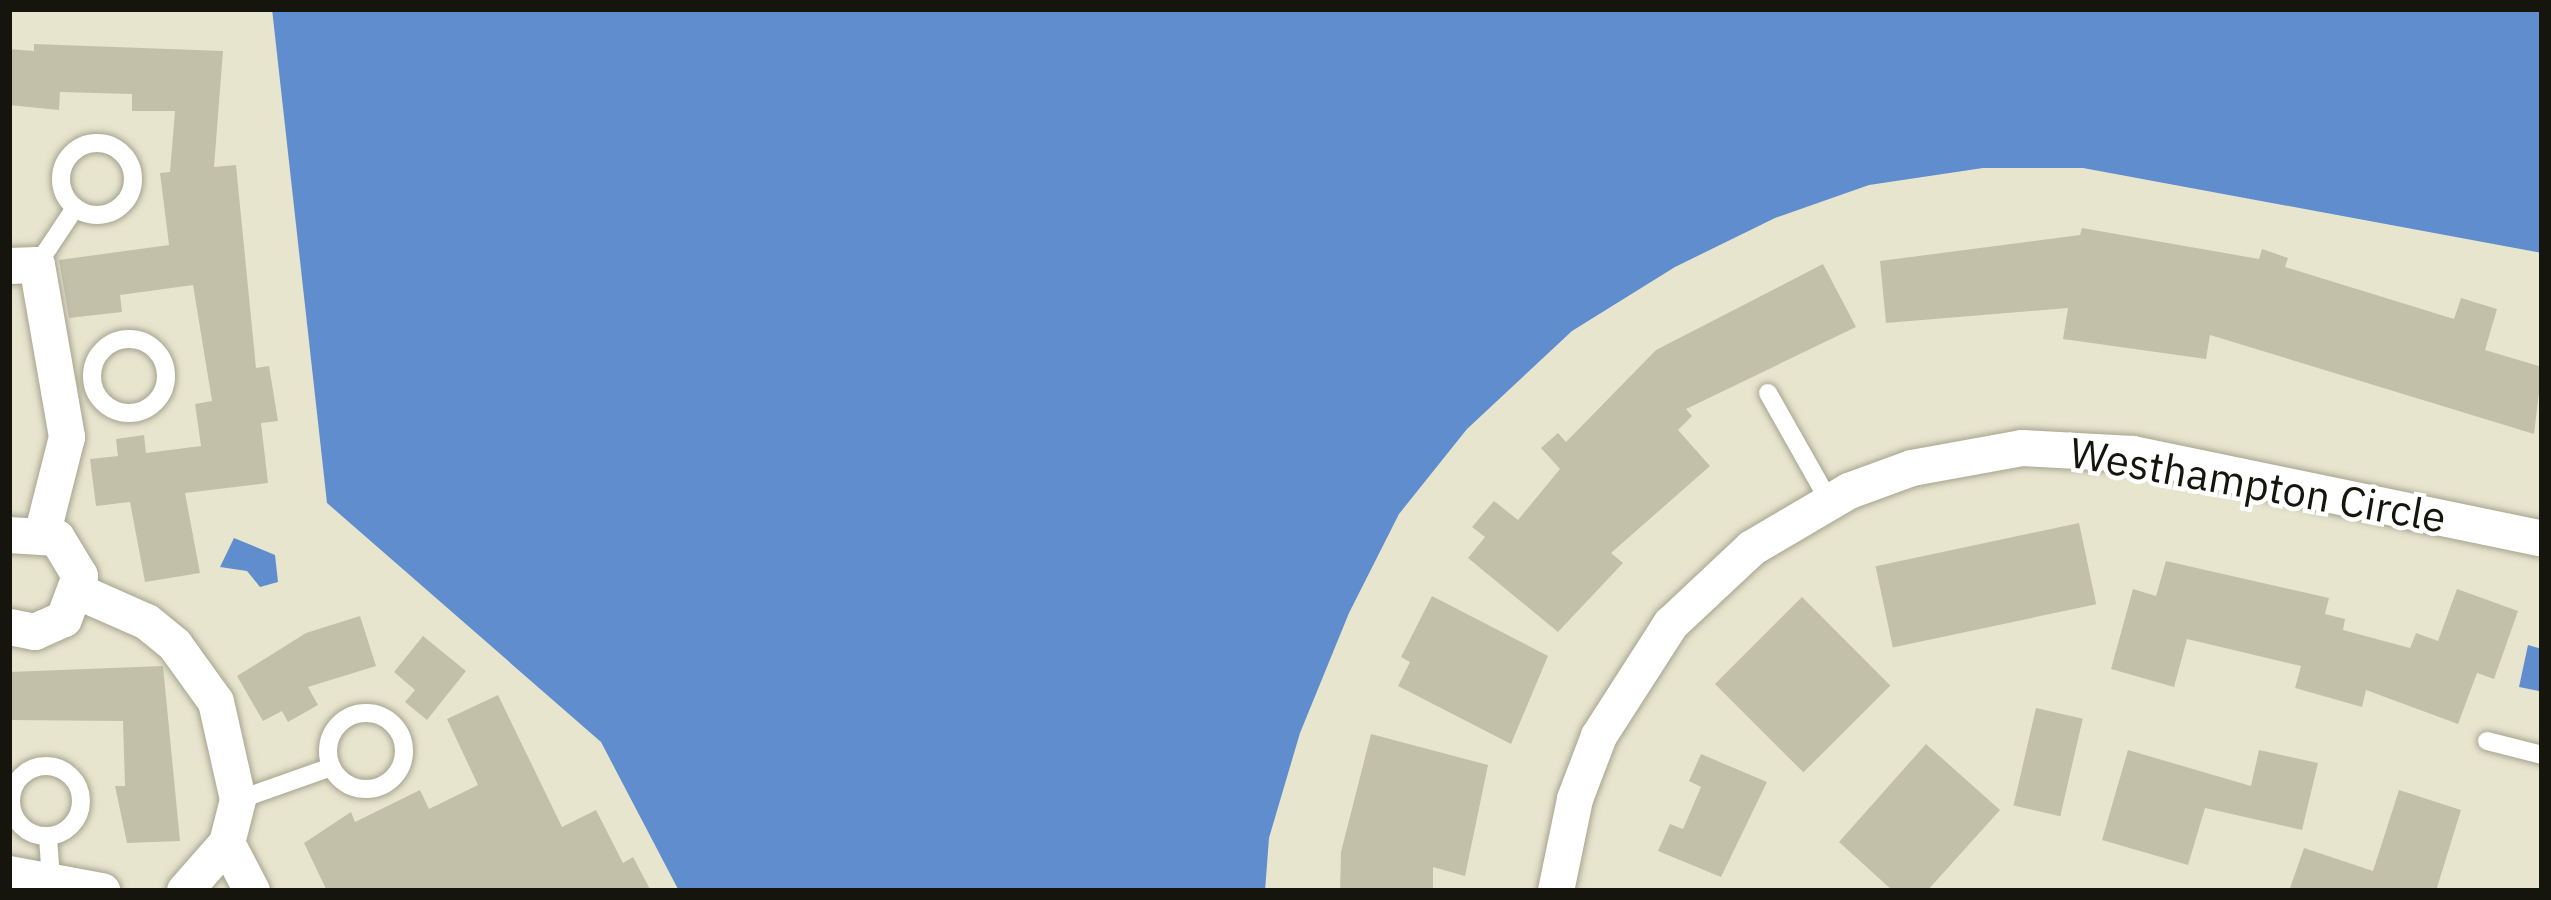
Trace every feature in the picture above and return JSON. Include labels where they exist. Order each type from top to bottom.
[{"type":"street","points":[[23,266],[76,385],[67,437],[26,534],[68,549],[80,592]]},
{"type":"street","name":"Westhampton Circle","points":[[1556,891],[1575,799],[1631,679],[1701,592],[1752,548],[1829,501],[1912,467],[2067,447],[2133,454],[2542,538]]},
{"type":"street","points":[[9,627],[50,628],[80,592]]},
{"type":"street","points":[[80,592],[147,622],[204,682],[238,800],[227,843],[185,891]]},
{"type":"street","points":[[227,843],[252,891]]},
{"type":"street","points":[[9,874],[102,891]]},
{"type":"lane","points":[[23,266],[75,208]]},
{"type":"lane","points":[[127,339],[151,346],[165,367],[164,391],[137,413],[114,410],[76,385],[97,358],[127,339]]},
{"type":"lane","points":[[1768,393],[1829,501]]},
{"type":"lane","points":[[375,713],[402,736],[403,762],[375,788],[350,786],[331,767],[333,731],[351,716],[375,713]]},
{"type":"lane","points":[[2487,742],[2542,754]]},
{"type":"lane","points":[[238,800],[331,767]]},
{"type":"lane","points":[[48,837],[51,880]]},
{"type":"water","points":[[272,9],[2542,9],[2542,253],[2083,168],[1983,168],[1869,185],[1775,218],[1675,267],[1572,331],[1467,429],[1399,514],[1349,613],[1300,733],[1269,838],[1265,891],[679,891],[601,742],[327,503]]},
{"type":"water","points":[[234,538],[275,555],[278,582],[260,587],[247,571],[220,567]]},
{"type":"water","points":[[2528,645],[2542,649],[2539,691],[2519,687]]},
{"type":"building","points":[[34,44],[223,51],[214,167],[236,165],[256,368],[269,366],[278,421],[261,423],[268,483],[185,493],[200,573],[145,582],[130,502],[96,506],[90,459],[118,456],[116,439],[144,435],[146,453],[201,446],[195,404],[212,401],[193,285],[120,295],[122,312],[69,318],[59,260],[169,245],[160,173],[170,172],[175,111],[132,111],[132,94],[60,92],[59,110],[9,105],[9,49],[34,51]]},
{"type":"building","points":[[2082,228],[2259,259],[2262,249],[2288,258],[2285,267],[2454,319],[2461,298],[2497,309],[2485,350],[2542,367],[2534,434],[2210,335],[2206,359],[2063,339],[2068,308],[1886,323],[1880,261],[2080,235]]},
{"type":"building","points":[[1823,264],[1856,327],[1686,409],[1692,416],[1678,430],[1710,466],[1611,553],[1623,563],[1558,632],[1468,558],[1485,537],[1472,527],[1494,501],[1518,520],[1560,469],[1541,448],[1558,433],[1566,442],[1656,350]]},
{"type":"building","points":[[2079,523],[2096,604],[1893,647],[1876,566]]},
{"type":"building","points":[[2166,561],[2329,598],[2325,614],[2345,619],[2343,630],[2410,648],[2416,633],[2438,641],[2457,589],[2518,611],[2494,679],[2477,673],[2458,724],[2366,690],[2362,707],[2295,688],[2301,666],[2187,639],[2174,687],[2111,669],[2133,589],[2156,596]]},
{"type":"building","points":[[1432,596],[1548,656],[1511,744],[1398,686],[1410,662],[1401,657]]},
{"type":"building","points":[[1802,597],[1890,685],[1803,772],[1715,684]]},
{"type":"building","points":[[360,616],[376,666],[308,687],[318,705],[288,722],[282,711],[263,721],[237,676],[306,633]]},
{"type":"building","points":[[423,636],[466,671],[427,720],[405,702],[415,690],[394,672]]},
{"type":"building","points":[[163,666],[180,841],[127,843],[115,786],[125,786],[123,721],[9,720],[9,672]]},
{"type":"building","points":[[498,695],[562,827],[596,810],[623,863],[633,857],[651,891],[327,891],[304,843],[351,812],[355,822],[420,790],[429,809],[478,785],[447,719]]},
{"type":"building","points":[[2036,708],[2083,719],[2060,816],[2014,805]]},
{"type":"building","points":[[1371,734],[1488,765],[1465,876],[1433,867],[1433,891],[1340,891],[1341,852]]},
{"type":"building","points":[[1926,744],[2000,810],[1927,891],[1893,891],[1839,842]]},
{"type":"building","points":[[2128,750],[2251,786],[2259,750],[2318,763],[2302,830],[2205,808],[2188,865],[2102,840]]},
{"type":"building","points":[[1701,754],[1767,782],[1721,877],[1658,851],[1670,824],[1683,829],[1701,787],[1689,781]]},
{"type":"building","points":[[2399,790],[2461,810],[2436,891],[2289,891],[2304,848],[2373,871]]}]
